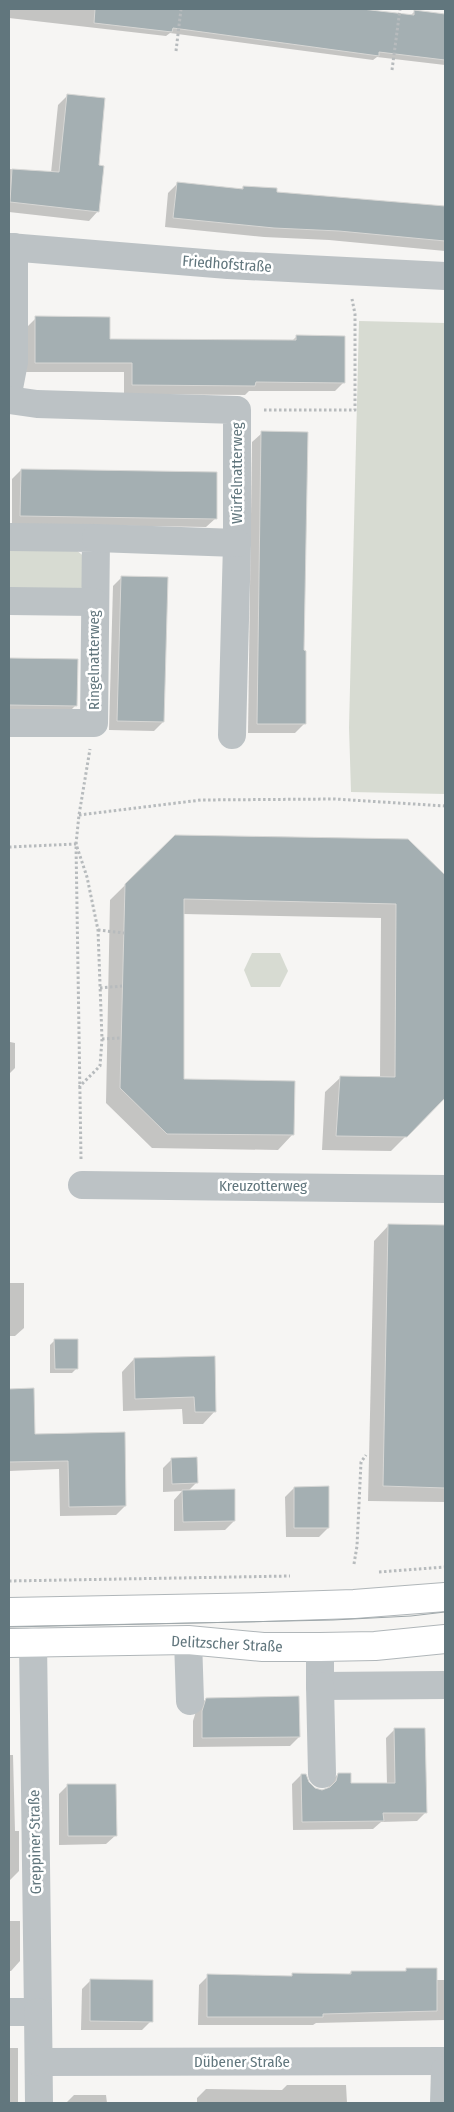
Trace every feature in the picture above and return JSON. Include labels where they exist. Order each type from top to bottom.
[{"type":"main road","points":[[9,1612],[354,1604],[445,1597]]},
{"type":"main road","name":"Delitzscher Straße","points":[[21,1642],[188,1640],[264,1647],[320,1647],[375,1646],[445,1639]]},
{"type":"street","name":"Friedhofstraße","points":[[11,247],[228,265],[445,276]]},
{"type":"street","points":[[10,370],[11,247]]},
{"type":"street","name":"Würfelnatterweg","points":[[9,400],[37,404],[237,410],[237,543],[232,735]]},
{"type":"street","points":[[9,537],[237,543]]},
{"type":"street","name":"Ringelnatterweg","points":[[9,722],[94,723],[96,538]]},
{"type":"street","name":"Ringelnatterweg","points":[[9,601],[94,602]]},
{"type":"street","name":"Kreuzotterweg","points":[[82,1185],[445,1189]]},
{"type":"street","points":[[188,1640],[190,1701]]},
{"type":"street","name":"Greppiner Straße","points":[[21,1642],[38,2012],[39,2103]]},
{"type":"street","points":[[320,1647],[322,1774]]},
{"type":"street","points":[[320,1686],[445,1685]]},
{"type":"street","points":[[9,2012],[38,2012]]},
{"type":"street","name":"Dübener Straße","points":[[39,2062],[445,2061]]},
{"type":"street","points":[[444,2103],[445,2070]]},
{"type":"path","points":[[176,52],[181,9]]},
{"type":"path","points":[[392,70],[400,9]]},
{"type":"path","points":[[237,410],[355,410],[355,314],[347,271]]},
{"type":"path","points":[[82,1185],[76,844],[94,723]]},
{"type":"path","points":[[79,815],[201,800],[335,799],[445,806]]},
{"type":"path","points":[[9,847],[76,844]]},
{"type":"path","points":[[76,844],[86,876],[98,930],[102,1039],[100,1066],[79,1087]]},
{"type":"path","points":[[98,930],[124,932]]},
{"type":"path","points":[[100,988],[122,986]]},
{"type":"path","points":[[102,1039],[121,1038]]},
{"type":"path","points":[[354,1564],[357,1546],[361,1462],[366,1455]]},
{"type":"path","points":[[373,1573],[445,1567]]},
{"type":"path","points":[[9,1581],[296,1576]]},
{"type":"shaded area","points":[[359,321],[445,323],[445,794],[351,792],[349,728]]},
{"type":"shaded area","points":[[65,544],[80,553],[89,563],[88,575],[79,591],[9,591],[9,551],[22,545]]},
{"type":"shaded area","points":[[252,953],[280,953],[288,971],[280,987],[251,987],[244,970]]},
{"type":"building","points":[[95,9],[362,9],[414,15],[414,10],[445,14],[445,60],[379,52],[379,56],[173,28],[172,32],[94,23]]},
{"type":"building","points":[[67,94],[105,98],[99,165],[104,166],[99,212],[10,202],[12,169],[59,172]]},
{"type":"building","points":[[177,182],[243,189],[243,186],[277,188],[277,192],[445,206],[445,241],[173,218]]},
{"type":"building","points":[[35,316],[110,317],[110,339],[296,340],[296,335],[345,336],[345,383],[256,382],[255,386],[132,385],[132,363],[35,363]]},
{"type":"building","points":[[261,431],[308,432],[304,650],[306,651],[306,724],[257,724]]},
{"type":"building","points":[[21,469],[217,472],[217,519],[20,516]]},
{"type":"building","points":[[121,576],[168,577],[164,722],[117,721]]},
{"type":"building","points":[[9,658],[78,659],[77,706],[9,705]]},
{"type":"building","points":[[175,835],[408,839],[445,875],[445,1098],[407,1137],[336,1136],[340,1076],[395,1077],[396,904],[184,899],[184,1079],[295,1081],[294,1135],[167,1134],[120,1088],[125,884]]},
{"type":"building","points":[[388,1224],[445,1225],[445,1488],[383,1486]]},
{"type":"building","points":[[54,1339],[78,1339],[78,1369],[55,1369]]},
{"type":"building","points":[[215,1356],[216,1412],[195,1412],[194,1397],[135,1399],[134,1358]]},
{"type":"building","points":[[34,1388],[35,1434],[125,1432],[126,1506],[69,1507],[68,1461],[9,1462],[9,1389]]},
{"type":"building","points":[[197,1457],[198,1483],[172,1484],[171,1458]]},
{"type":"building","points":[[329,1486],[329,1528],[294,1528],[294,1487]]},
{"type":"building","points":[[235,1489],[235,1521],[183,1522],[182,1490]]},
{"type":"building","points":[[299,1696],[300,1737],[202,1738],[202,1711],[206,1698]]},
{"type":"building","points":[[394,1728],[425,1728],[427,1813],[383,1813],[384,1821],[302,1822],[301,1774],[306,1774],[309,1782],[315,1788],[322,1790],[330,1787],[336,1781],[338,1773],[351,1773],[351,1783],[395,1783]]},
{"type":"building","points":[[67,1784],[116,1784],[117,1836],[68,1836]]},
{"type":"building","points":[[406,1968],[437,1968],[437,2011],[323,2014],[323,2017],[207,2017],[207,1974],[292,1976],[292,1973],[351,1974],[351,1971],[406,1971]]},
{"type":"building","points":[[90,1979],[153,1980],[153,2022],[90,2021]]},
{"type":"tram line","points":[[9,1627],[333,1620],[411,1616],[445,1612]]}]
